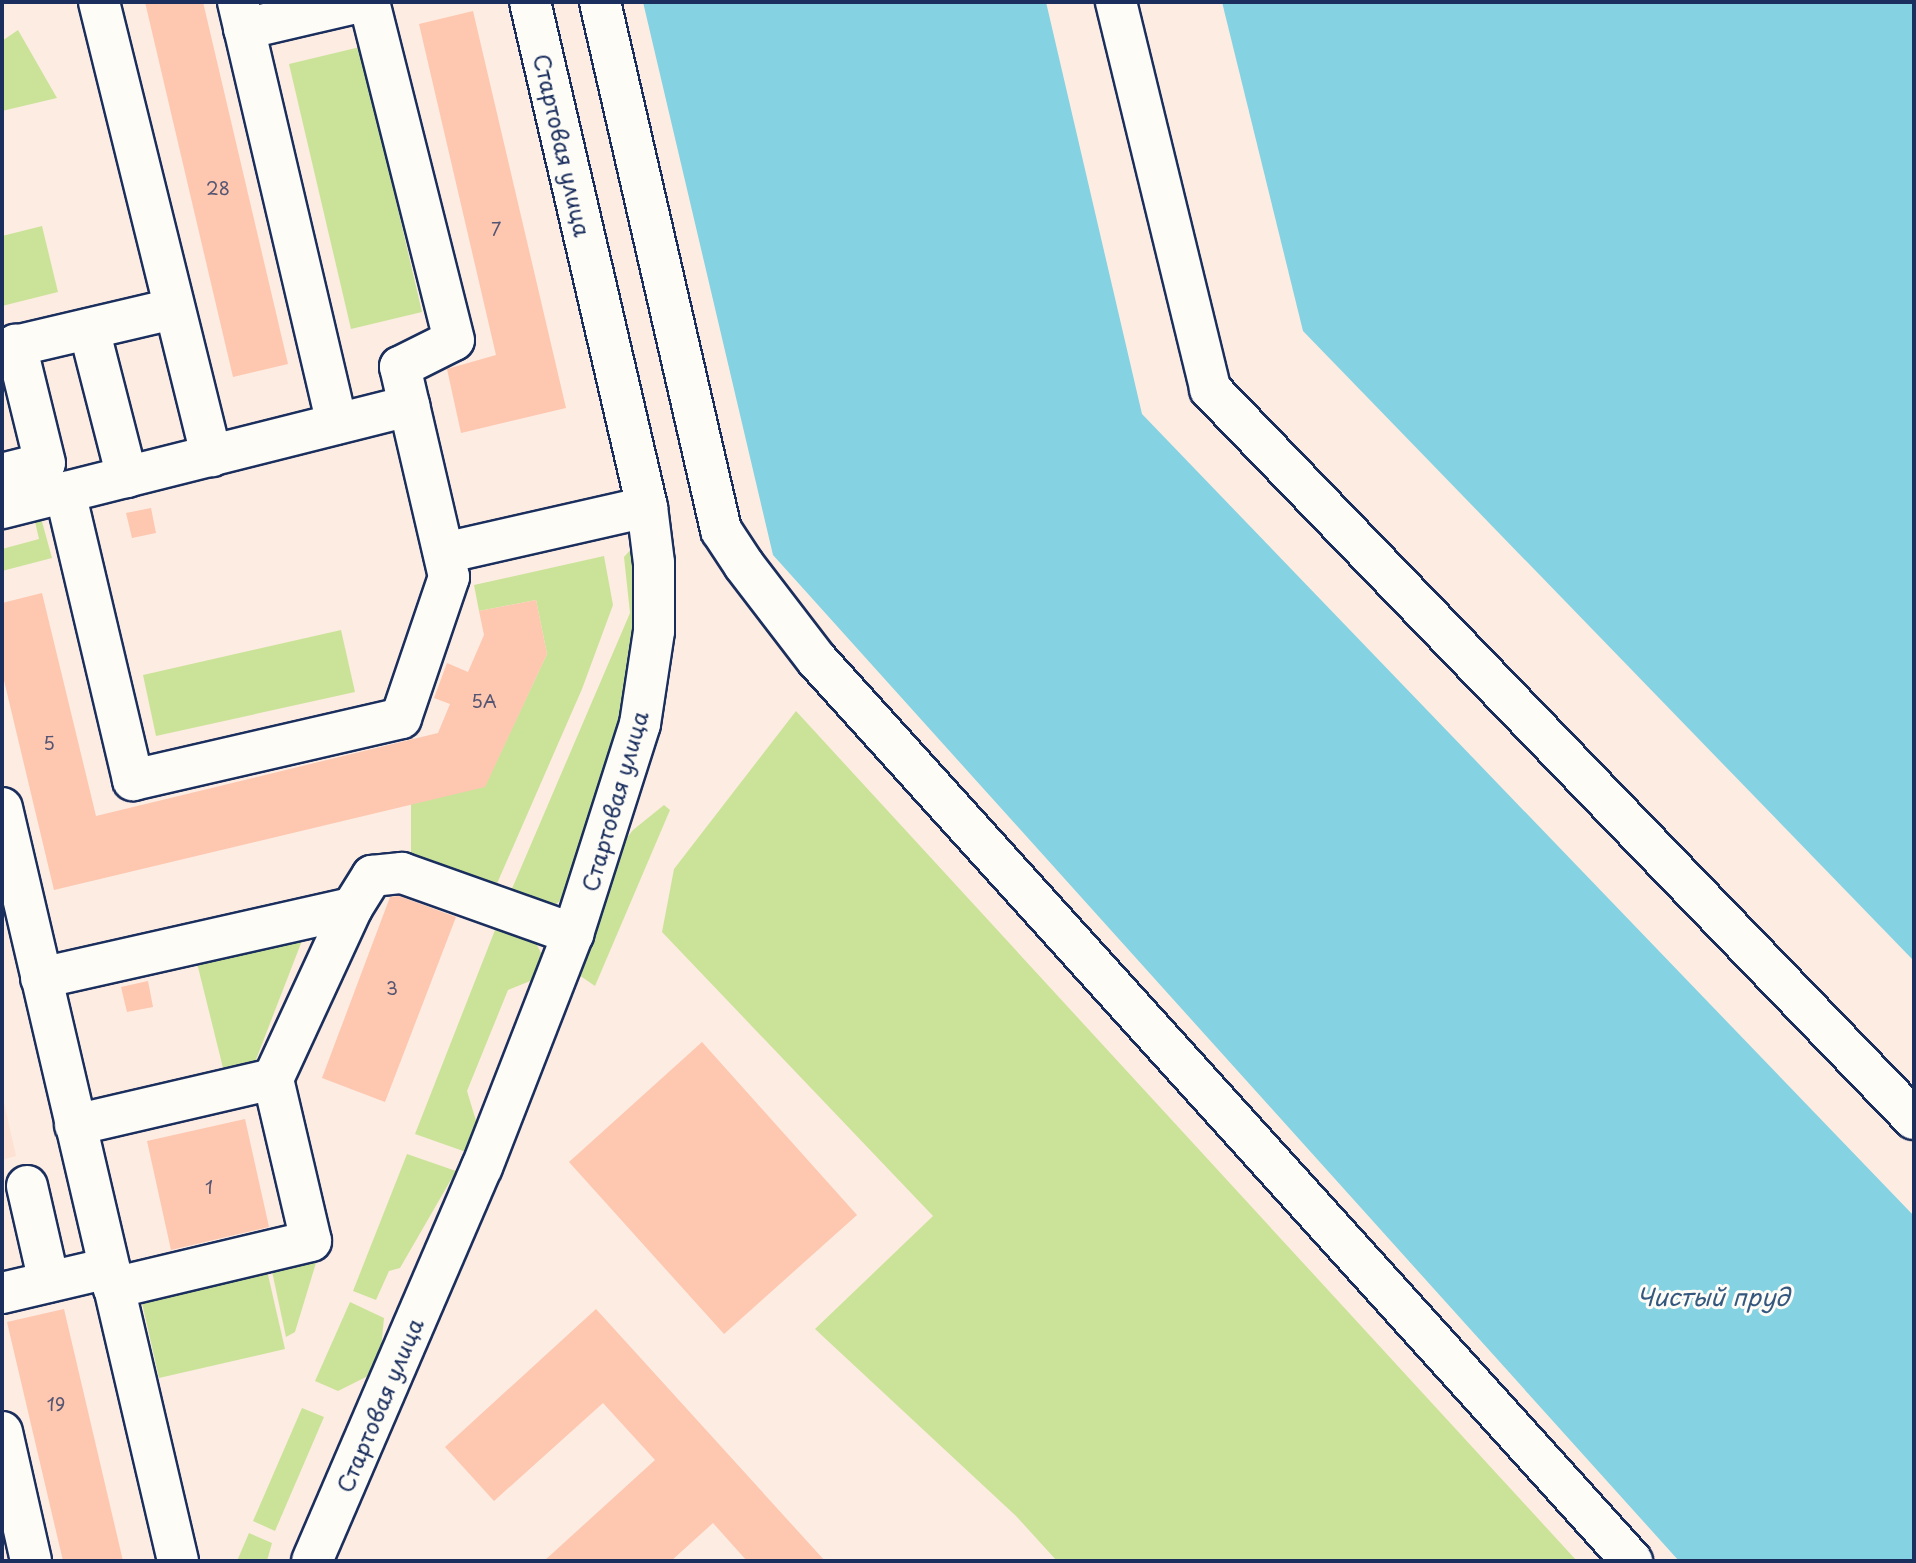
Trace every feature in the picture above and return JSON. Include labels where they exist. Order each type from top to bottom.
[{"type":"street","points":[[99,2],[211,456]]},
{"type":"street","points":[[337,424],[241,16],[360,2]]},
{"type":"street","points":[[65,492],[133,780],[401,718],[449,577],[400,367],[454,340],[369,2]]},
{"type":"street","name":"Стартовая улица","points":[[312,1561],[482,1167],[573,934],[640,724],[654,631],[654,563],[647,507],[530,2]]},
{"type":"street","points":[[600,2],[721,530],[744,565],[817,660],[1632,1561]]},
{"type":"street","points":[[1116,2],[1210,389],[1914,1119]]},
{"type":"street","points":[[2,474],[45,463],[9,347],[173,309]]},
{"type":"street","points":[[89,329],[127,477]]},
{"type":"street","points":[[2,508],[409,406]]},
{"type":"street","points":[[444,553],[647,507]]},
{"type":"street","points":[[2,808],[178,1561]]},
{"type":"street","points":[[2,1293],[49,1282],[112,1278],[311,1241],[273,1079],[352,908],[372,876],[402,873],[573,934]]},
{"type":"street","points":[[41,978],[352,908]]},
{"type":"street","points":[[75,1125],[273,1079]]},
{"type":"street","points":[[27,1186],[49,1282]]},
{"type":"street","points":[[2,1432],[31,1561]]},
{"type":"shaded area","points":[[2,1094],[16,1156],[2,1160]]},
{"type":"green space","points":[[18,30],[57,98],[2,111],[2,41]]},
{"type":"green space","points":[[360,47],[422,312],[351,329],[289,64]]},
{"type":"green space","points":[[42,226],[58,292],[2,306],[2,236]]},
{"type":"green space","points":[[34,517],[41,518],[52,558],[2,571],[2,549],[39,539]]},
{"type":"green space","points":[[632,548],[635,614],[629,676],[610,765],[563,898],[553,907],[508,898],[630,613],[624,557]]},
{"type":"green space","points":[[604,556],[613,605],[582,689],[492,895],[411,865],[411,804],[485,786],[547,654],[536,600],[479,611],[474,585]]},
{"type":"green space","points":[[341,630],[355,692],[156,736],[143,675]]},
{"type":"green space","points":[[796,711],[1577,1561],[1057,1561],[1016,1516],[815,1329],[933,1216],[662,932],[674,869]]},
{"type":"green space","points":[[664,805],[670,810],[595,986],[579,975],[625,840]]},
{"type":"green space","points":[[497,925],[534,939],[543,957],[535,979],[508,990],[467,1091],[477,1124],[466,1152],[415,1134]]},
{"type":"green space","points":[[305,933],[250,1075],[226,1080],[196,959]]},
{"type":"green space","points":[[407,1154],[456,1171],[400,1268],[389,1271],[376,1300],[353,1291]]},
{"type":"green space","points":[[319,1253],[295,1332],[286,1337],[270,1262]]},
{"type":"green space","points":[[266,1266],[285,1349],[159,1378],[140,1294]]},
{"type":"green space","points":[[350,1302],[384,1318],[381,1349],[370,1375],[338,1391],[315,1381]]},
{"type":"green space","points":[[302,1408],[324,1417],[275,1531],[253,1521]]},
{"type":"green space","points":[[249,1533],[272,1543],[267,1561],[237,1561]]},
{"type":"water","name":"Чистый пруд","points":[[643,2],[1046,2],[1142,414],[1914,1216],[1914,1561],[1679,1561],[773,555]]},
{"type":"water","points":[[1222,2],[1914,2],[1914,961],[1303,331]]},
{"type":"building","points":[[145,2],[203,2],[288,364],[233,377]]},
{"type":"building","points":[[473,11],[566,408],[461,433],[447,369],[496,355],[419,24]]},
{"type":"building","points":[[151,508],[156,533],[132,538],[126,513]]},
{"type":"building","points":[[42,593],[96,816],[438,733],[450,704],[434,698],[447,663],[468,672],[484,635],[479,611],[536,600],[547,654],[485,787],[54,890],[2,672],[2,603]]},
{"type":"building","points":[[399,896],[456,917],[385,1102],[322,1078],[390,897]]},
{"type":"building","points":[[148,981],[153,1007],[127,1012],[121,987]]},
{"type":"building","points":[[702,1042],[857,1215],[724,1334],[569,1162]]},
{"type":"building","points":[[245,1119],[269,1227],[171,1250],[147,1141]]},
{"type":"building","points":[[64,1309],[123,1561],[63,1561],[7,1322]]},
{"type":"building","points":[[596,1309],[825,1561],[747,1561],[713,1523],[671,1561],[544,1561],[655,1460],[603,1403],[494,1501],[445,1447]]}]
